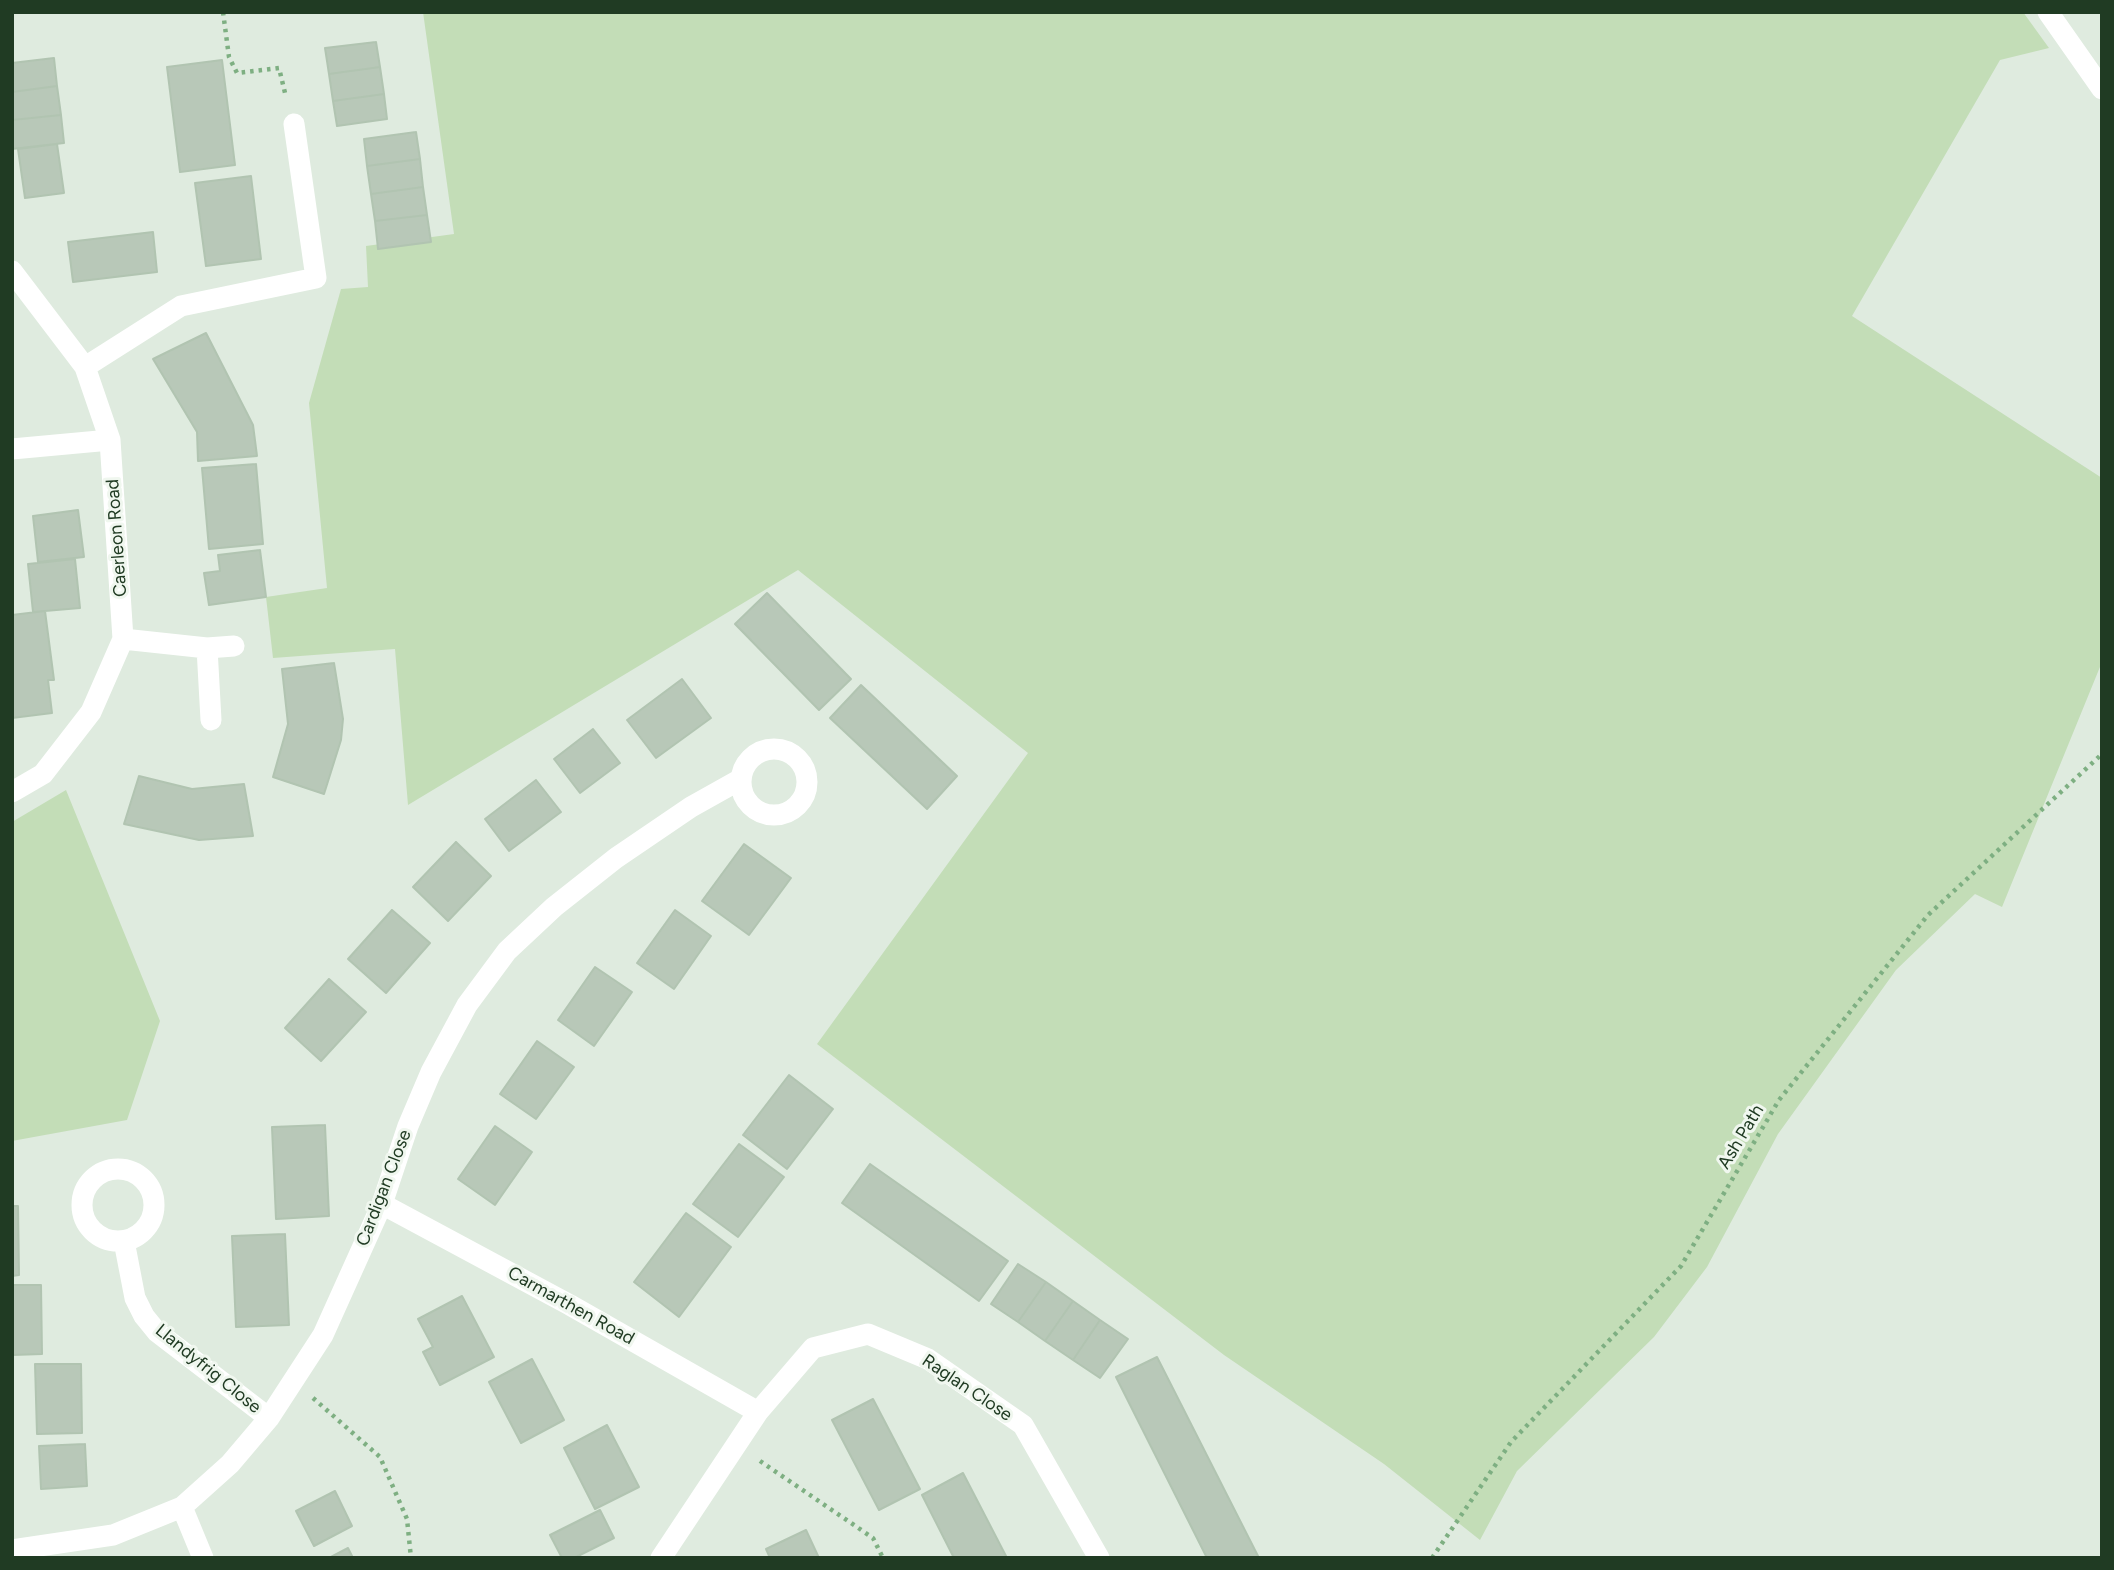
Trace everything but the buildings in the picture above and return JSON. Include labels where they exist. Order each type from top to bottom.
[{"type":"street","points":[[2048,12],[2102,89]]},
{"type":"street","points":[[85,367],[181,306],[316,278],[294,124]]},
{"type":"street","name":"Caerleon Road","points":[[12,271],[85,367],[110,440],[123,639],[91,712],[43,774],[12,792]]},
{"type":"street","points":[[12,449],[110,440]]},
{"type":"street","points":[[123,639],[207,648],[234,646]]},
{"type":"street","points":[[207,648],[211,720]]},
{"type":"street","name":"Cardigan Close","points":[[12,1550],[113,1535],[182,1507],[230,1464],[269,1418],[323,1335],[382,1204],[408,1126],[431,1072],[467,1005],[507,951],[554,907],[616,858],[691,807],[741,779]]},
{"type":"street","name":"Carmarthen Road","points":[[382,1204],[570,1305],[758,1412]]},
{"type":"street","name":"Llandyfrig Close","points":[[124,1241],[135,1298],[144,1316],[158,1332],[269,1418]]},
{"type":"street","name":"Raglan Close","points":[[661,1558],[758,1412],[813,1348],[868,1334],[928,1359],[1023,1425],[1100,1558]]},
{"type":"street","points":[[182,1507],[203,1558]]},
{"type":"path","points":[[223,12],[229,57],[237,73],[279,68],[294,124]]},
{"type":"path","name":"Ash Path","points":[[1432,1558],[1511,1442],[1681,1266],[1779,1100],[1928,915],[2102,754]]},
{"type":"path","points":[[293,1380],[380,1457],[407,1519],[411,1558]]},
{"type":"path","points":[[736,1445],[873,1538],[883,1558]]},
{"type":"green space","points":[[423,12],[2023,12],[2049,48],[2000,60],[1852,316],[2102,478],[2102,662],[2002,907],[1975,894],[1896,970],[1778,1134],[1707,1267],[1654,1337],[1517,1471],[1480,1540],[1384,1464],[1224,1355],[817,1044],[1028,753],[798,570],[408,805],[395,649],[273,658],[266,597],[327,588],[309,403],[341,289],[368,287],[366,246],[454,234]]},
{"type":"green space","points":[[66,790],[160,1021],[127,1120],[12,1141],[12,822]]}]
